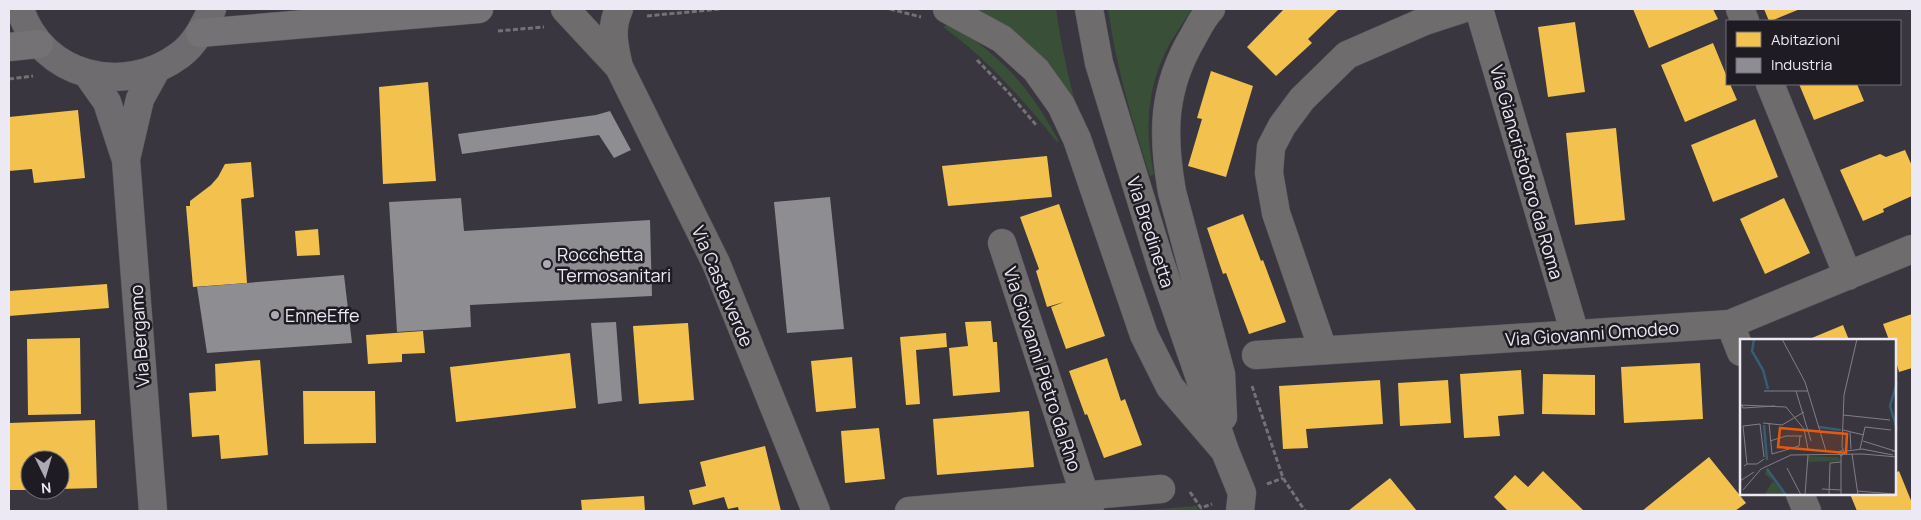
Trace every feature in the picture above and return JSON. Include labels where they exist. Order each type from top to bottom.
[{"type":"highway","points":[[200,33],[351,14],[479,9]]},
{"type":"highway","points":[[9,47],[39,44]]},
{"type":"main road","points":[[20,9],[24,21],[39,44],[61,63],[88,75],[122,78],[156,70],[181,55],[200,33],[212,9]]},
{"type":"main road","name":"Via Bergamo","points":[[126,160],[140,99],[156,70]]},
{"type":"main road","name":"Via Bergamo","points":[[88,75],[107,102],[126,160],[152,511]]},
{"type":"street","name":"Via Castelverde","points":[[565,9],[619,67]]},
{"type":"street","points":[[948,9],[1002,39],[1036,70],[1061,105],[1077,139],[1144,335],[1170,388],[1225,451]]},
{"type":"street","name":"Via Bredinetta","points":[[1088,9],[1099,64],[1126,155],[1241,502]]},
{"type":"street","points":[[1211,9],[1184,53],[1172,84],[1165,124],[1167,162],[1172,192],[1221,374],[1225,451]]},
{"type":"street","points":[[1324,350],[1276,213],[1269,173],[1271,147],[1282,126],[1302,99],[1347,55],[1424,21],[1462,9]]},
{"type":"street","name":"Via Giancristoforo da Roma","points":[[1479,9],[1575,334]]},
{"type":"street","name":"Via Castelverde","points":[[617,14],[614,47],[619,67],[716,263],[816,511]]},
{"type":"street","points":[[1770,85],[1848,276]]},
{"type":"street","name":"Via Giovanni Pietro da Rho","points":[[1002,243],[1087,503]]},
{"type":"street","name":"Via Giovanni Omodeo","points":[[1256,355],[1730,324],[1912,248]]},
{"type":"street","points":[[1730,324],[1740,349]]},
{"type":"street","name":"Via Giovanni Pietro da Rho","points":[[909,511],[1087,503],[1161,489]]},
{"type":"street","points":[[1800,495],[1807,511]]},
{"type":"street","points":[[1241,502],[1262,511]]},
{"type":"path","points":[[617,14],[720,9]]},
{"type":"path","points":[[972,54],[1038,127]]},
{"type":"path","points":[[1252,384],[1283,478],[1305,511]]},
{"type":"green space","points":[[967,9],[1056,9],[1067,71],[1084,132]]},
{"type":"green space","points":[[1108,9],[1192,9],[1169,45],[1156,76],[1150,108],[1149,141],[1154,174],[1150,176],[1125,93]]},
{"type":"green space","points":[[948,24],[979,43],[1007,68],[1033,99],[1059,141],[1057,142],[1018,95],[989,66],[943,27]]},
{"type":"green space","points":[[1196,506],[1200,511],[1133,511]]},
{"type":"building: Abitazioni","points":[[1284,9],[1338,10],[1308,39],[1312,43],[1276,76],[1247,47]]},
{"type":"building: Abitazioni","points":[[1633,9],[1713,9],[1718,19],[1649,48]]},
{"type":"building: Abitazioni","points":[[1764,9],[1800,9],[1773,20],[1769,20]]},
{"type":"building: Abitazioni","points":[[1575,22],[1585,92],[1548,97],[1538,27]]},
{"type":"building: Abitazioni","points":[[1713,43],[1726,75],[1726,85],[1730,85],[1737,100],[1685,122],[1661,65]]},
{"type":"building: Abitazioni","points":[[1211,71],[1253,86],[1226,177],[1188,166],[1202,119],[1197,118]]},
{"type":"building: Abitazioni","points":[[428,82],[436,181],[383,184],[379,87]]},
{"type":"building: Abitazioni","points":[[1799,85],[1857,85],[1864,101],[1814,120]]},
{"type":"building: Abitazioni","points":[[78,110],[85,178],[34,183],[32,169],[9,171],[9,117]]},
{"type":"building: Abitazioni","points":[[1755,119],[1778,177],[1713,202],[1691,145]]},
{"type":"building: Abitazioni","points":[[1616,128],[1625,220],[1575,225],[1566,133]]},
{"type":"building: Abitazioni","points":[[1905,150],[1912,166],[1912,196],[1883,209],[1884,212],[1863,221],[1840,170],[1880,154],[1886,157]]},
{"type":"building: Abitazioni","points":[[1047,156],[1052,197],[948,206],[942,166]]},
{"type":"building: Abitazioni","name":"EnneEffe","points":[[251,162],[254,197],[241,199],[247,283],[193,287],[186,206],[190,206],[190,201],[211,185],[225,164]]},
{"type":"building: Abitazioni","points":[[1784,198],[1810,253],[1765,274],[1740,219]]},
{"type":"building: Abitazioni","points":[[1059,204],[1105,336],[1066,349],[1051,307],[1064,302],[1047,307],[1036,271],[1039,269],[1020,217]]},
{"type":"building: Abitazioni","points":[[1243,214],[1261,261],[1263,260],[1286,322],[1249,334],[1226,273],[1223,274],[1207,228]]},
{"type":"building: Abitazioni","name":"EnneEffe","points":[[318,229],[320,255],[297,256],[295,231]]},
{"type":"building: Abitazioni","points":[[107,284],[109,308],[9,316],[9,291]]},
{"type":"building: Abitazioni","points":[[1912,314],[1912,368],[1899,372],[1896,362],[1896,339],[1889,339],[1883,324]]},
{"type":"building: Abitazioni","points":[[991,321],[993,342],[997,342],[1000,392],[953,396],[949,348],[968,346],[965,322]]},
{"type":"building: Abitazioni","points":[[688,323],[694,400],[639,404],[633,326]]},
{"type":"building: Abitazioni","points":[[1843,325],[1849,339],[1809,339]]},
{"type":"building: Abitazioni","name":"EnneEffe","points":[[423,331],[425,353],[402,354],[402,362],[368,364],[366,335]]},
{"type":"building: Abitazioni","points":[[946,333],[947,347],[916,350],[920,404],[906,405],[900,337]]},
{"type":"building: Abitazioni","points":[[80,338],[81,414],[28,415],[27,339]]},
{"type":"building: Abitazioni","points":[[570,353],[576,408],[456,422],[450,367]]},
{"type":"building: Abitazioni","points":[[852,357],[856,408],[816,412],[811,361]]},
{"type":"building: Abitazioni","points":[[1107,358],[1121,401],[1125,399],[1142,445],[1104,458],[1087,414],[1085,415],[1069,371]]},
{"type":"building: Abitazioni","points":[[260,360],[268,455],[221,459],[219,435],[192,437],[189,393],[216,391],[215,364]]},
{"type":"building: Abitazioni","points":[[1700,363],[1703,419],[1624,423],[1621,367]]},
{"type":"building: Abitazioni","points":[[1521,370],[1524,414],[1498,416],[1500,436],[1464,438],[1460,374]]},
{"type":"building: Abitazioni","points":[[1543,374],[1595,375],[1595,415],[1542,414]]},
{"type":"building: Abitazioni","points":[[1380,380],[1383,424],[1306,429],[1308,448],[1283,449],[1279,386]]},
{"type":"building: Abitazioni","points":[[1448,380],[1451,423],[1400,426],[1398,383]]},
{"type":"building: Abitazioni","points":[[303,391],[375,391],[376,443],[304,444]]},
{"type":"building: Abitazioni","points":[[1029,411],[1034,467],[937,475],[933,419]]},
{"type":"building: Abitazioni","points":[[95,420],[97,488],[70,489],[70,450],[20,450],[20,490],[9,490],[9,423]]},
{"type":"building: Abitazioni","points":[[879,428],[885,479],[845,483],[841,431]]},
{"type":"building: Abitazioni","points":[[765,446],[781,511],[739,511],[738,507],[728,509],[724,497],[693,505],[689,490],[706,486],[700,462]]},
{"type":"building: Abitazioni","points":[[1709,457],[1746,503],[1735,511],[1642,511]]},
{"type":"building: Abitazioni","points":[[1543,471],[1583,510],[1508,511],[1494,497],[1515,475],[1528,487]]},
{"type":"building: Abitazioni","points":[[1899,471],[1912,503],[1912,511],[1857,511],[1850,495],[1896,495],[1896,472]]},
{"type":"building: Abitazioni","points":[[1390,478],[1417,511],[1348,511]]},
{"type":"building: Abitazioni","points":[[644,496],[645,511],[582,511],[581,500]]},
{"type":"building: Industria","points":[[610,111],[631,150],[614,158],[599,135],[462,154],[458,134],[596,115]]},
{"type":"building: Industria","points":[[830,197],[844,329],[787,333],[774,202]]},
{"type":"building: Industria","name":"Rocchetta Termosanitari","points":[[461,198],[464,231],[650,220],[652,296],[470,305],[471,327],[397,332],[389,202]]},
{"type":"building: Industria","name":"EnneEffe","points":[[344,275],[352,343],[207,353],[197,287]]},
{"type":"building: Industria","points":[[616,322],[622,401],[598,404],[591,323]]},
{"type":"place","name":"Rocchetta Termosanitari","points":[[547,264]]},
{"type":"place","name":"EnneEffe","points":[[275,315]]}]
